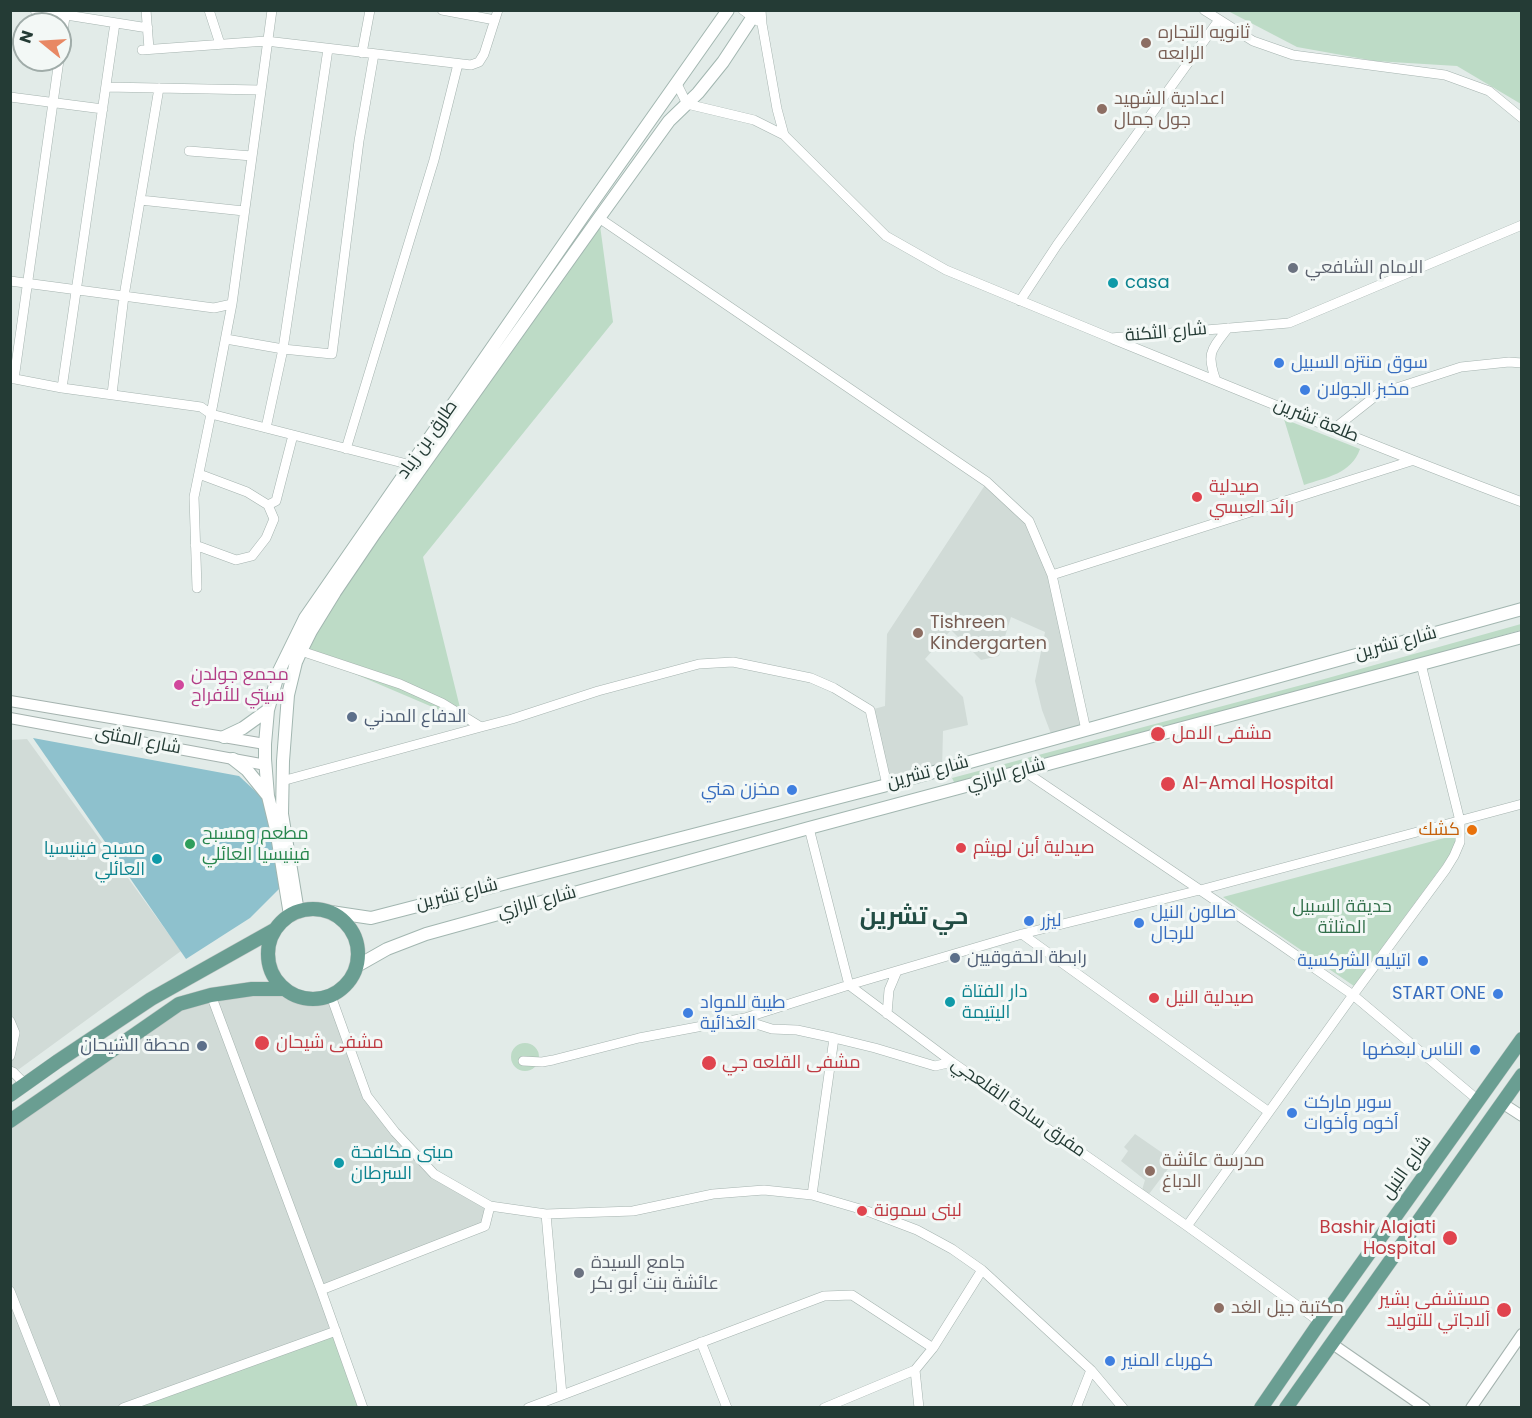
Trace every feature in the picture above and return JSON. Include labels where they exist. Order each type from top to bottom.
[{"type":"main road","name":"طارق بن زياد","points":[[294,914],[268,796],[266,765],[268,710],[279,670],[305,618],[728,10]]},
{"type":"main road","points":[[294,914],[282,814],[282,782],[288,694],[296,662],[311,631],[375,533],[599,218],[669,121],[698,93],[723,62],[755,15]]},
{"type":"main road","name":"شارع تشرين","points":[[331,912],[371,918],[887,785],[1521,609]]},
{"type":"main road","name":"شارع الرازي","points":[[357,966],[387,949],[426,934],[809,828],[1521,637]]},
{"type":"main road","points":[[224,737],[243,728],[268,710]]},
{"type":"main road","points":[[265,747],[270,744],[278,746],[284,752]]},
{"type":"main road","points":[[233,759],[247,770],[268,796]]},
{"type":"main road","points":[[267,780],[273,784],[282,782]]},
{"type":"main road","points":[[10,1095],[151,999],[274,930],[294,914],[309,909],[331,912],[345,922],[354,935],[358,955],[357,966],[344,987],[331,996],[310,1000],[297,997],[284,989],[272,974],[268,954],[274,930]]},
{"type":"main road","points":[[10,1121],[179,1004],[211,995],[252,989],[284,989]]},
{"type":"main road","name":"شارع النيل","points":[[1262,1407],[1521,1039]]},
{"type":"main road","points":[[1286,1407],[1521,1075]]},
{"type":"street","points":[[35,10],[55,12]]},
{"type":"street","points":[[146,10],[148,28],[145,50],[266,41],[458,64],[471,65],[479,62],[484,54],[496,15],[442,10]]},
{"type":"street","points":[[209,10],[220,44]]},
{"type":"street","points":[[197,588],[194,497],[232,304],[272,10]]},
{"type":"street","points":[[362,53],[370,10]]},
{"type":"street","points":[[1204,10],[1253,41],[1293,56],[1445,75],[1489,91],[1521,118]]},
{"type":"street","points":[[72,14],[148,28]]},
{"type":"street","points":[[755,15],[784,135]]},
{"type":"street","points":[[1020,301],[1057,245],[1219,20]]},
{"type":"street","points":[[62,388],[115,23]]},
{"type":"street","points":[[266,428],[283,349],[328,49]]},
{"type":"street","points":[[226,339],[283,349],[332,354],[359,141],[374,54]]},
{"type":"street","points":[[346,449],[434,160],[458,64]]},
{"type":"street","points":[[57,72],[28,283],[12,378],[62,388],[201,407],[211,414],[411,465]]},
{"type":"street","points":[[677,84],[687,104],[754,120],[784,135]]},
{"type":"street","points":[[106,87],[260,90]]},
{"type":"street","points":[[112,394],[124,296],[159,88]]},
{"type":"street","points":[[10,97],[103,109]]},
{"type":"street","name":"شارع الثكنة","points":[[784,135],[886,236],[946,270],[1111,338],[1289,323],[1521,225]]},
{"type":"street","points":[[189,151],[252,156]]},
{"type":"street","points":[[140,200],[244,211]]},
{"type":"street","points":[[599,218],[987,482],[1029,521],[1052,575],[1086,730]]},
{"type":"street","points":[[10,281],[214,308],[232,304]]},
{"type":"street","points":[[1216,381],[1210,364],[1211,353],[1228,328]]},
{"type":"street","name":"طلعة تشرين","points":[[1111,338],[1411,461],[1521,502]]},
{"type":"street","points":[[1335,428],[1378,394],[1461,367],[1521,363]]},
{"type":"street","points":[[268,505],[276,501],[293,435]]},
{"type":"street","points":[[1052,575],[1411,461]]},
{"type":"street","points":[[195,544],[236,560],[252,556],[266,538],[274,519],[268,505],[247,492],[199,474]]},
{"type":"street","points":[[301,651],[400,684],[442,703],[481,727]]},
{"type":"street","points":[[282,782],[512,719],[598,691],[687,667],[733,662],[811,678],[834,688],[870,710],[887,785]]},
{"type":"street","points":[[1187,1226],[1454,856],[1460,842],[1460,821],[1421,664]]},
{"type":"street","name":"شارع المثنى","points":[[10,701],[224,737],[265,747]]},
{"type":"street","name":"شارع المثنى","points":[[10,718],[266,765]]},
{"type":"street","points":[[1024,771],[1353,995],[1478,1100]]},
{"type":"street","points":[[523,1061],[553,1060],[639,1038],[745,1018],[1022,934],[1200,890],[1521,804]]},
{"type":"street","points":[[809,828],[849,985]]},
{"type":"street","points":[[1022,934],[1269,1112]]},
{"type":"street","points":[[888,1014],[889,990],[897,971]]},
{"type":"street","name":"مفرق ساحة القلعجي","points":[[849,985],[952,1062],[1320,1322]]},
{"type":"street","points":[[211,995],[363,1407]]},
{"type":"street","points":[[331,996],[367,1096],[395,1132],[434,1174],[490,1206],[546,1214],[633,1211],[713,1194],[764,1190],[812,1195],[867,1211],[917,1230],[952,1249],[982,1270],[1091,1370],[1123,1407]]},
{"type":"street","points":[[745,1018],[772,1029],[797,1030],[834,1038],[935,1066],[952,1062]]},
{"type":"street","points":[[10,1021],[15,1033],[10,1057],[12,1071],[25,1084]]},
{"type":"street","points":[[812,1195],[834,1038]]},
{"type":"street","points":[[1502,1103],[1521,1116]]},
{"type":"street","points":[[321,1290],[485,1226],[490,1206]]},
{"type":"street","points":[[546,1214],[562,1395]]},
{"type":"street","points":[[824,1407],[915,1370],[933,1348],[982,1270]]},
{"type":"street","points":[[10,1291],[56,1407]]},
{"type":"street","points":[[528,1407],[824,1296],[852,1295],[933,1348]]},
{"type":"street","points":[[123,1407],[336,1331]]},
{"type":"street","points":[[1471,1407],[1521,1334]]},
{"type":"street","points":[[701,1342],[727,1407]]},
{"type":"street","points":[[1331,1343],[1425,1407]]},
{"type":"street","points":[[915,1370],[919,1407]]},
{"type":"street","points":[[1076,1407],[1091,1370]]},
{"type":"street","points":[[850,1397],[854,1407]]},
{"type":"shaded area","name":"Tishreen Kindergarten","points":[[987,482],[1029,521],[1052,575],[1086,730],[1053,739],[1042,710],[1035,681],[1045,632],[1011,617],[999,656],[981,660],[951,630],[925,659],[963,697],[968,725],[943,731],[942,770],[887,785],[870,710],[885,706],[887,634]]},
{"type":"shaded area","points":[[27,739],[181,951],[11,1075],[10,740]]},
{"type":"shaded area","points":[[284,989],[297,997],[310,1000],[331,996],[367,1096],[434,1174],[490,1206],[485,1226],[322,1290],[336,1331],[123,1407],[11,1407],[10,1121],[179,1004]]},
{"type":"shaded area","name":"مدرسة عائشة الدباغ","points":[[1135,1134],[1174,1161],[1149,1194],[1142,1190],[1145,1180],[1121,1161],[1128,1151],[1124,1147]]},
{"type":"green space","points":[[1228,11],[1521,11],[1521,104],[1457,66],[1375,61],[1297,47]]},
{"type":"green space","points":[[599,218],[613,322],[423,557],[463,720],[301,651]]},
{"type":"green space","points":[[1284,419],[1360,449],[1351,464],[1344,469],[1329,477],[1304,485]]},
{"type":"green space","points":[[1521,624],[1521,630],[1428,656],[955,784],[952,778],[1328,678]]},
{"type":"green space","name":"حديقة السبيل المثلثة","points":[[1467,832],[1354,986],[1223,897]]},
{"type":"green space","points":[[525,1043],[535,1047],[539,1057],[535,1067],[525,1071],[515,1067],[511,1057],[515,1047]]},
{"type":"green space","points":[[336,1331],[363,1408],[123,1408]]},
{"type":"water","name":"مطعم ومسبح فينيسيا العائلي","points":[[33,738],[239,776],[265,800],[280,888],[250,918],[186,959]]},
{"type":"place","name":"ثانويه التجاره الرابعه","points":[[1146,43]]},
{"type":"place","name":"اعدادية الشهيد جول جمال","points":[[1102,109]]},
{"type":"place","name":"الامام الشافعي","points":[[1293,268]]},
{"type":"place","name":"casa","points":[[1113,283]]},
{"type":"place","name":"سوق منتزه السبيل","points":[[1279,363]]},
{"type":"place","name":"مخبز الجولان","points":[[1305,390]]},
{"type":"place","name":"صيدلية رائد العبسي","points":[[1197,497]]},
{"type":"place","name":"Tishreen Kindergarten","points":[[918,633]]},
{"type":"place","name":"مجمع جولدن سيتي للأفراح","points":[[179,685]]},
{"type":"place","name":"الدفاع المدني","points":[[352,717]]},
{"type":"place","name":"مشفى الامل","points":[[1158,734]]},
{"type":"place","name":"Al-Amal Hospital","points":[[1168,784]]},
{"type":"place","name":"مخزن هني","points":[[792,790]]},
{"type":"place","name":"كشك","points":[[1472,830]]},
{"type":"place","name":"مطعم ومسبح فينيسيا العائلي","points":[[190,844]]},
{"type":"place","name":"صيدلية أبن لهيثم","points":[[961,848]]},
{"type":"place","name":"مسبح فينيسيا العائلي","points":[[157,859]]},
{"type":"place","name":"ليزر","points":[[1029,921]]},
{"type":"place","name":"صالون النيل للرجال","points":[[1139,923]]},
{"type":"place","name":"رابطة الحقوقيين","points":[[955,958]]},
{"type":"place","name":"اتيليه الشركسية","points":[[1423,961]]},
{"type":"place","name":"START ONE","points":[[1498,994]]},
{"type":"place","name":"صيدلية النيل","points":[[1154,998]]},
{"type":"place","name":"دار الفتاة اليتيمة","points":[[950,1002]]},
{"type":"place","name":"طيبة للمواد الغذائية","points":[[688,1013]]},
{"type":"place","name":"مشفى شيحان","points":[[262,1043]]},
{"type":"place","name":"محطة الشيحان","points":[[202,1046]]},
{"type":"place","name":"الناس لبعضها","points":[[1475,1050]]},
{"type":"place","name":"مشفى القلعه جي","points":[[709,1063]]},
{"type":"place","name":"سوبر ماركت أخوه وأخوات","points":[[1292,1113]]},
{"type":"place","name":"مبنى مكافحة السرطان","points":[[339,1163]]},
{"type":"place","name":"مدرسة عائشة الدباغ","points":[[1150,1171]]},
{"type":"place","name":"لبنى سمونة","points":[[862,1211]]},
{"type":"place","name":"Bashir Alajati Hospital","points":[[1450,1238]]},
{"type":"place","name":"جامع السيدة عائشة بنت أبو بكر","points":[[579,1273]]},
{"type":"place","name":"مكتبة جيل الغد","points":[[1219,1308]]},
{"type":"place","name":"مستشفى بشير آلاجاتي للتوليد","points":[[1504,1310]]},
{"type":"place","name":"كهرباء المنير","points":[[1110,1361]]},
{"type":"district","name":"حي تشرين","points":[[914,918]]}]
